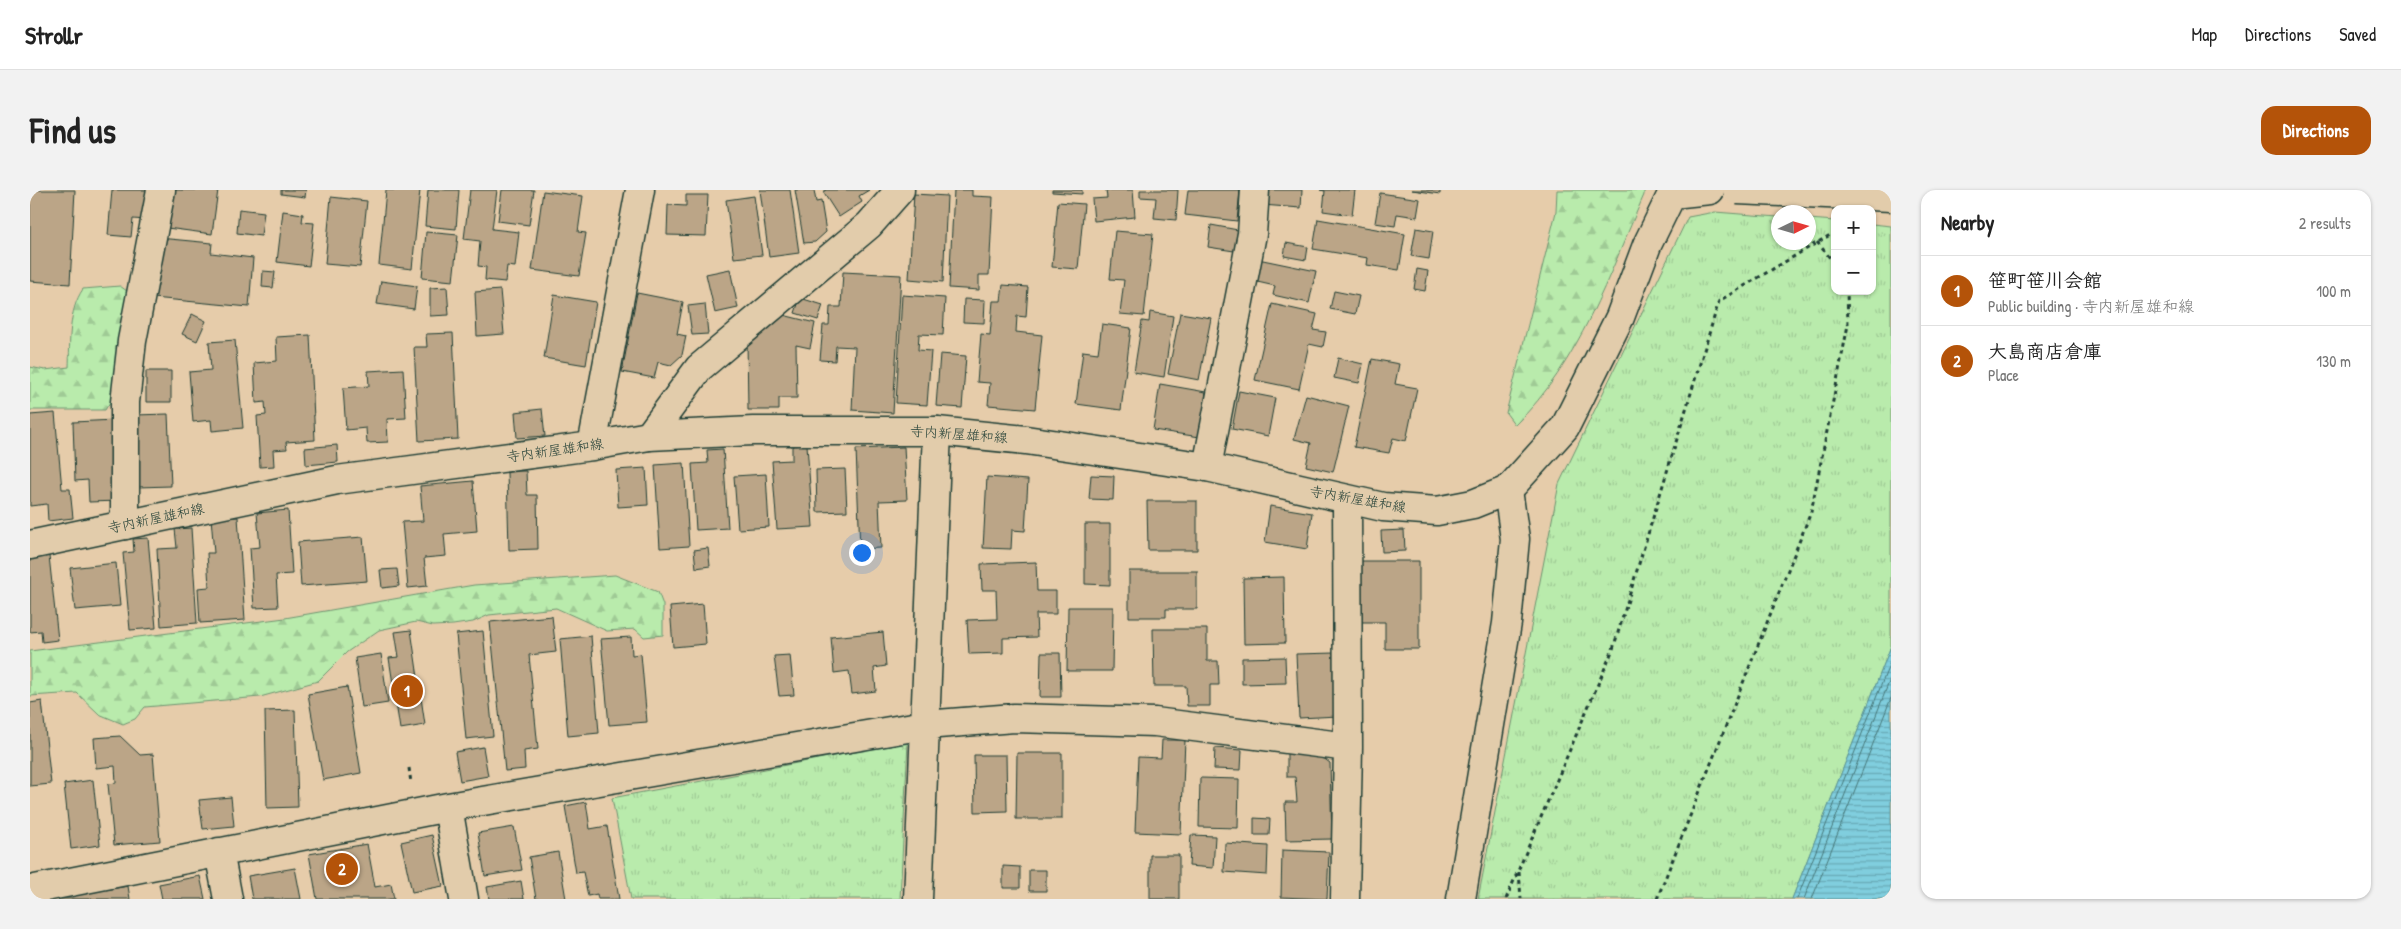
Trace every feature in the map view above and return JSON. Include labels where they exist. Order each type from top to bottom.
[{"type":"street","points":[[125,525],[124,402],[132,341],[161,190]]},
{"type":"street","points":[[592,446],[640,190]]},
{"type":"street","points":[[649,436],[700,368],[869,225],[900,190]]},
{"type":"street","points":[[1206,467],[1252,234],[1255,190]]},
{"type":"street","name":"寺内新屋雄和線","points":[[30,545],[337,480],[592,446],[649,436],[753,431],[937,431],[1026,440],[1206,467],[1382,507],[1437,511],[1473,504],[1508,490],[1565,427],[1620,317],[1647,245],[1672,192],[1710,190]]},
{"type":"street","points":[[1737,190],[1891,197]]},
{"type":"street","points":[[918,899],[937,431]]},
{"type":"street","points":[[1461,899],[1507,623],[1515,539],[1508,490]]},
{"type":"street","points":[[1345,899],[1348,747],[1347,500]]},
{"type":"street","points":[[30,890],[448,808],[925,725],[1014,718],[1155,722],[1348,747]]},
{"type":"street","points":[[448,808],[464,899]]},
{"type":"street","points":[[219,852],[228,899]]},
{"type":"path","points":[[1506,899],[1613,649],[1719,301],[1831,234]]},
{"type":"path","points":[[1817,242],[1831,259]]},
{"type":"path","points":[[1657,899],[1812,512],[1848,325],[1847,295]]},
{"type":"path","points":[[1519,872],[1521,899]]},
{"type":"green space","points":[[1557,190],[1644,190],[1644,195],[1605,286],[1575,346],[1537,401],[1515,425],[1506,413],[1556,212]]},
{"type":"green space","points":[[1715,212],[1771,216],[1771,250],[1816,250],[1816,220],[1831,221],[1831,295],[1876,295],[1876,224],[1891,226],[1891,646],[1792,899],[1478,899],[1559,484],[1688,217]]},
{"type":"green space","points":[[120,286],[131,294],[113,382],[112,399],[105,410],[30,410],[30,367],[45,370],[69,367],[72,317],[83,289]]},
{"type":"green space","points":[[615,575],[658,592],[663,605],[663,635],[644,637],[635,629],[607,631],[556,608],[489,615],[473,622],[453,625],[433,626],[416,622],[379,630],[347,652],[318,681],[260,697],[145,707],[135,719],[123,724],[99,714],[77,693],[30,696],[30,651],[285,618],[474,585]]},
{"type":"green space","points":[[908,742],[900,899],[631,899],[612,798]]},
{"type":"water","points":[[1891,646],[1891,899],[1792,899]]},
{"type":"building","points":[[30,190],[75,190],[70,284],[30,281]]},
{"type":"building","points":[[112,190],[149,190],[146,220],[133,219],[131,237],[108,235]]},
{"type":"building","points":[[173,190],[218,190],[212,234],[167,228]]},
{"type":"building","points":[[281,190],[306,190],[305,197],[281,194]]},
{"type":"building","points":[[386,190],[420,190],[412,269],[379,265]]},
{"type":"building","points":[[428,190],[459,190],[456,229],[425,226]]},
{"type":"building","points":[[470,190],[497,190],[492,229],[519,232],[515,267],[507,266],[505,282],[485,280],[486,267],[478,266],[480,241],[464,239]]},
{"type":"building","points":[[502,190],[534,190],[529,225],[498,221]]},
{"type":"building","points":[[760,190],[790,190],[799,253],[769,257]]},
{"type":"building","points":[[795,190],[814,190],[816,202],[821,201],[826,232],[815,242],[804,243]]},
{"type":"building","points":[[826,190],[869,190],[859,196],[862,202],[839,217],[823,192]]},
{"type":"building","points":[[954,190],[972,190],[972,196],[993,197],[989,275],[979,275],[979,290],[949,288]]},
{"type":"building","points":[[1052,190],[1082,190],[1082,194],[1052,192]]},
{"type":"building","points":[[1106,190],[1133,190],[1135,217],[1094,221],[1092,199],[1107,198]]},
{"type":"building","points":[[1140,190],[1178,190],[1176,220],[1154,218],[1156,198],[1140,197]]},
{"type":"building","points":[[1188,190],[1240,190],[1237,221],[1185,215]]},
{"type":"building","points":[[1263,190],[1302,190],[1301,208],[1262,205]]},
{"type":"building","points":[[1320,190],[1355,190],[1352,215],[1323,211],[1325,191]]},
{"type":"building","points":[[1412,190],[1440,190],[1440,194]]},
{"type":"building","points":[[543,191],[583,196],[578,232],[586,233],[579,276],[532,270]]},
{"type":"building","points":[[1380,193],[1420,199],[1417,217],[1397,214],[1395,226],[1375,223]]},
{"type":"building","points":[[914,194],[947,196],[943,282],[909,279]]},
{"type":"building","points":[[686,195],[708,195],[706,236],[667,235],[668,205],[686,206]]},
{"type":"building","points":[[754,196],[762,255],[734,258],[726,200]]},
{"type":"building","points":[[331,197],[367,201],[360,267],[325,264]]},
{"type":"building","points":[[1058,202],[1084,204],[1078,269],[1052,267]]},
{"type":"building","points":[[239,209],[264,212],[261,236],[237,233]]},
{"type":"building","points":[[283,211],[303,214],[302,222],[314,223],[309,266],[277,262]]},
{"type":"building","points":[[1318,219],[1405,234],[1399,270],[1367,265],[1368,258],[1313,249]]},
{"type":"building","points":[[1211,225],[1238,230],[1234,251],[1208,247]]},
{"type":"building","points":[[1416,228],[1433,231],[1429,259],[1411,256]]},
{"type":"building","points":[[1115,231],[1153,234],[1144,316],[1120,314],[1124,280],[1110,279]]},
{"type":"building","points":[[426,232],[458,235],[453,281],[422,278]]},
{"type":"building","points":[[159,238],[212,243],[211,253],[253,258],[249,307],[153,298]]},
{"type":"building","points":[[1286,243],[1308,247],[1306,260],[1284,256]]},
{"type":"building","points":[[1258,259],[1316,271],[1309,303],[1273,295],[1275,286],[1253,281]]},
{"type":"building","points":[[730,269],[738,308],[715,313],[706,274]]},
{"type":"building","points":[[1417,269],[1428,271],[1425,291],[1414,289]]},
{"type":"building","points":[[263,271],[275,272],[273,288],[262,287]]},
{"type":"building","points":[[843,272],[901,275],[893,413],[852,410],[855,347],[836,346],[835,361],[820,360],[823,325],[829,325],[830,307],[841,307]]},
{"type":"building","points":[[381,281],[417,286],[414,309],[377,304]]},
{"type":"building","points":[[1003,285],[1028,287],[1026,317],[1017,316],[1016,332],[1042,335],[1035,409],[988,405],[990,383],[977,382],[981,334],[990,335],[993,301],[1001,301]]},
{"type":"building","points":[[447,287],[449,315],[430,316],[430,288]]},
{"type":"building","points":[[500,290],[504,334],[477,336],[475,292]]},
{"type":"building","points":[[1334,291],[1359,296],[1355,314],[1330,309]]},
{"type":"building","points":[[637,293],[683,302],[677,334],[686,336],[682,355],[671,365],[658,362],[654,378],[622,372]]},
{"type":"building","points":[[554,295],[596,302],[586,365],[544,358]]},
{"type":"building","points":[[902,295],[945,298],[943,335],[919,334],[918,350],[931,351],[927,405],[896,403]]},
{"type":"building","points":[[800,298],[823,305],[818,320],[795,313]]},
{"type":"building","points":[[964,299],[985,300],[984,323],[963,322]]},
{"type":"building","points":[[705,304],[708,334],[692,335],[688,306]]},
{"type":"building","points":[[1272,304],[1317,314],[1313,330],[1326,332],[1323,347],[1309,344],[1299,389],[1255,380]]},
{"type":"building","points":[[1150,312],[1173,316],[1164,377],[1134,372],[1142,321],[1149,322]]},
{"type":"building","points":[[1180,313],[1211,318],[1199,380],[1168,374]]},
{"type":"building","points":[[192,314],[206,321],[197,341],[182,334]]},
{"type":"building","points":[[779,314],[815,323],[810,348],[796,345],[797,398],[779,398],[779,410],[748,410],[747,339]]},
{"type":"building","points":[[1102,324],[1131,328],[1121,410],[1076,404],[1083,351],[1098,353]]},
{"type":"building","points":[[453,333],[458,439],[419,441],[414,347],[427,347],[426,334]]},
{"type":"building","points":[[310,335],[315,440],[286,442],[287,449],[273,450],[274,466],[260,467],[257,416],[266,415],[265,402],[256,403],[254,363],[277,361],[276,337]]},
{"type":"building","points":[[235,340],[243,428],[212,431],[211,420],[193,422],[189,372],[211,370],[209,342]]},
{"type":"building","points":[[940,354],[966,356],[962,408],[936,406]]},
{"type":"building","points":[[1338,358],[1363,364],[1359,383],[1334,378]]},
{"type":"building","points":[[1372,359],[1399,364],[1395,384],[1417,388],[1406,441],[1393,438],[1389,453],[1354,447]]},
{"type":"building","points":[[403,369],[406,418],[387,419],[388,442],[367,443],[366,428],[346,430],[343,388],[369,386],[368,371]]},
{"type":"building","points":[[146,371],[171,371],[171,402],[146,402]]},
{"type":"building","points":[[1160,384],[1206,392],[1200,437],[1153,430]]},
{"type":"building","points":[[1239,391],[1275,398],[1268,436],[1232,429]]},
{"type":"building","points":[[1306,395],[1349,406],[1333,472],[1306,466],[1311,443],[1294,439]]},
{"type":"building","points":[[542,409],[545,436],[517,438],[515,412]]},
{"type":"building","points":[[55,413],[62,489],[70,489],[73,518],[48,521],[47,504],[30,506],[30,415]]},
{"type":"building","points":[[168,414],[171,486],[138,487],[135,415]]},
{"type":"building","points":[[115,420],[118,501],[89,502],[88,480],[75,481],[73,422]]},
{"type":"building","points":[[337,445],[338,462],[306,465],[305,448]]},
{"type":"building","points":[[807,445],[813,527],[777,529],[772,461],[792,460],[792,446]]},
{"type":"building","points":[[904,447],[907,500],[879,501],[881,548],[860,549],[856,449]]},
{"type":"building","points":[[723,449],[728,528],[696,530],[692,464],[708,463],[707,450]]},
{"type":"building","points":[[684,463],[689,546],[660,548],[655,465]]},
{"type":"building","points":[[646,468],[648,505],[618,507],[616,470]]},
{"type":"building","points":[[845,469],[847,511],[817,512],[816,470]]},
{"type":"building","points":[[507,471],[526,471],[527,495],[537,495],[538,549],[509,550]]},
{"type":"building","points":[[766,474],[769,527],[738,529],[734,476]]},
{"type":"building","points":[[1091,475],[1114,476],[1113,500],[1089,499]]},
{"type":"building","points":[[987,477],[1028,480],[1025,531],[1012,530],[1011,549],[983,548]]},
{"type":"building","points":[[473,481],[477,531],[444,534],[446,556],[424,558],[427,586],[408,588],[402,522],[423,521],[420,486]]},
{"type":"building","points":[[1147,501],[1197,501],[1197,550],[1148,550]]},
{"type":"building","points":[[1270,506],[1312,513],[1307,549],[1265,542]]},
{"type":"building","points":[[288,510],[292,574],[276,575],[278,607],[254,608],[250,548],[260,547],[257,513]]},
{"type":"building","points":[[238,517],[245,620],[200,623],[198,588],[209,587],[207,553],[214,553],[211,518]]},
{"type":"building","points":[[1085,524],[1110,524],[1110,585],[1085,584]]},
{"type":"building","points":[[191,528],[197,623],[161,626],[157,549],[177,548],[175,529]]},
{"type":"building","points":[[1404,530],[1405,551],[1382,552],[1381,531]]},
{"type":"building","points":[[363,537],[367,581],[301,586],[298,542]]},
{"type":"building","points":[[148,538],[156,628],[130,630],[123,553],[134,552],[133,539]]},
{"type":"building","points":[[708,548],[710,566],[696,568],[694,550]]},
{"type":"building","points":[[49,556],[58,640],[42,642],[41,631],[30,632],[30,558]]},
{"type":"building","points":[[1361,561],[1419,561],[1419,649],[1385,649],[1385,622],[1360,622]]},
{"type":"building","points":[[1036,562],[1037,591],[1056,591],[1056,614],[1036,614],[1037,637],[1003,638],[1003,653],[969,654],[967,620],[997,619],[996,590],[982,590],[981,564]]},
{"type":"building","points":[[116,563],[120,606],[75,610],[70,568]]},
{"type":"building","points":[[397,569],[399,586],[382,588],[380,570]]},
{"type":"building","points":[[1129,571],[1197,571],[1197,609],[1166,609],[1166,617],[1129,617]]},
{"type":"building","points":[[1284,577],[1285,643],[1244,644],[1243,578]]},
{"type":"building","points":[[703,604],[706,644],[673,647],[670,607]]},
{"type":"building","points":[[1068,607],[1113,607],[1112,671],[1067,671]]},
{"type":"building","points":[[552,616],[556,652],[529,655],[538,749],[524,751],[525,769],[505,771],[490,622]]},
{"type":"building","points":[[1153,629],[1207,629],[1207,661],[1218,661],[1219,685],[1210,685],[1210,706],[1187,706],[1186,686],[1154,686]]},
{"type":"building","points":[[411,630],[425,725],[400,729],[389,658],[399,657],[395,632]]},
{"type":"building","points":[[483,631],[493,736],[466,739],[456,634]]},
{"type":"building","points":[[883,632],[886,666],[874,668],[876,691],[852,694],[849,671],[834,673],[831,637]]},
{"type":"building","points":[[591,636],[599,733],[568,736],[560,639]]},
{"type":"building","points":[[631,637],[632,655],[641,654],[647,722],[609,725],[601,639]]},
{"type":"building","points":[[1041,653],[1060,653],[1061,697],[1040,697]]},
{"type":"building","points":[[1335,653],[1338,716],[1299,718],[1296,654]]},
{"type":"building","points":[[381,654],[388,703],[362,707],[355,658]]},
{"type":"building","points":[[790,655],[794,695],[779,696],[774,656]]},
{"type":"building","points":[[1285,657],[1286,683],[1242,684],[1242,658]]},
{"type":"building","points":[[347,687],[361,773],[323,780],[308,694]]},
{"type":"building","points":[[42,701],[51,784],[30,786],[30,703]]},
{"type":"building","points":[[295,710],[298,807],[267,808],[265,711]]},
{"type":"building","points":[[120,736],[140,755],[153,754],[160,841],[114,845],[108,784],[116,783],[115,766],[96,768],[94,738]]},
{"type":"building","points":[[1162,740],[1185,740],[1181,834],[1135,832],[1138,757],[1161,758]]},
{"type":"building","points":[[483,747],[488,776],[460,781],[455,752]]},
{"type":"building","points":[[1215,748],[1242,750],[1241,770],[1214,769]]},
{"type":"building","points":[[1314,751],[1330,763],[1332,839],[1286,840],[1285,802],[1297,802],[1295,777],[1287,777],[1287,752]]},
{"type":"building","points":[[1017,753],[1062,753],[1062,819],[1016,819]]},
{"type":"building","points":[[974,755],[1006,755],[1007,811],[975,812]]},
{"type":"building","points":[[1200,778],[1239,779],[1238,828],[1199,827]]},
{"type":"building","points":[[93,780],[100,845],[71,849],[64,784]]},
{"type":"building","points":[[231,797],[234,826],[203,829],[199,800]]},
{"type":"building","points":[[586,802],[590,829],[607,826],[619,899],[598,899],[597,894],[588,896],[583,872],[576,873],[565,806]]},
{"type":"building","points":[[1254,818],[1270,819],[1269,835],[1254,835]]},
{"type":"building","points":[[514,827],[522,870],[485,876],[478,833]]},
{"type":"building","points":[[432,835],[443,886],[412,892],[401,842]]},
{"type":"building","points":[[1191,835],[1215,836],[1213,868],[1189,866]]},
{"type":"building","points":[[1225,843],[1268,846],[1267,875],[1224,872]]},
{"type":"building","points":[[367,844],[375,887],[391,884],[394,899],[317,899],[309,854]]},
{"type":"building","points":[[1282,850],[1329,852],[1327,899],[1281,897]]},
{"type":"building","points":[[558,852],[566,899],[536,899],[529,857]]},
{"type":"building","points":[[1150,855],[1179,855],[1179,899],[1150,899]]},
{"type":"building","points":[[1003,866],[1020,867],[1020,888],[1003,888]]},
{"type":"building","points":[[295,868],[301,899],[252,899],[248,876]]},
{"type":"building","points":[[1029,870],[1046,870],[1046,891],[1029,891]]},
{"type":"building","points":[[200,876],[205,899],[162,899],[159,884]]},
{"type":"building","points":[[521,881],[524,899],[489,899],[487,887]]},
{"type":"building","points":[[128,886],[130,899],[53,899]]},
{"type":"place","name":"笹町笹川会館","points":[[407,691]]},
{"type":"place","name":"大島商店倉庫","points":[[342,869]]}]
